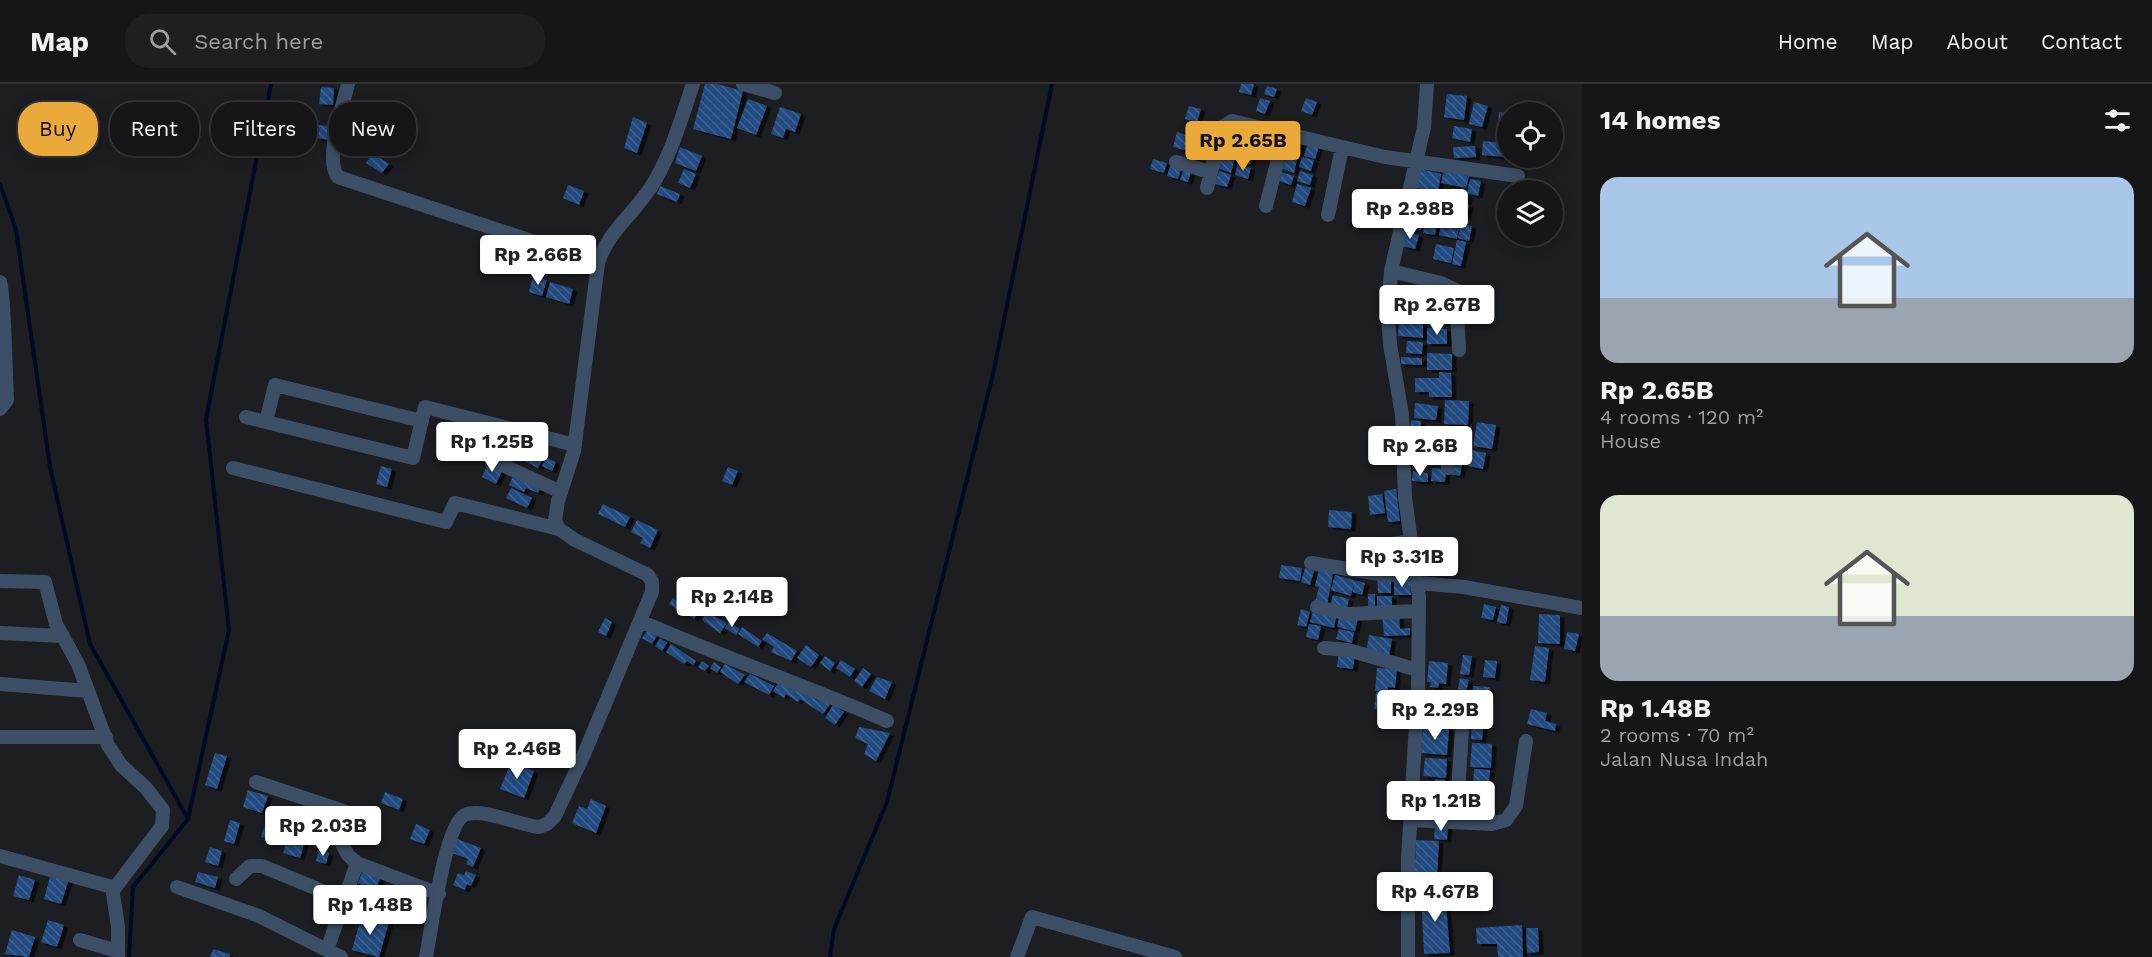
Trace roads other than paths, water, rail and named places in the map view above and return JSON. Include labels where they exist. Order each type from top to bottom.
[{"type":"street","points":[[348,84],[334,144],[333,167],[338,177],[597,263]]},
{"type":"street","points":[[559,529],[555,521],[556,511],[572,465],[597,263],[608,238],[652,185],[669,150],[693,84]]},
{"type":"street","points":[[743,84],[775,93]]},
{"type":"street","points":[[1408,957],[1418,612],[1417,579],[1405,498],[1400,393],[1389,329],[1391,271],[1427,111],[1428,84]]},
{"type":"street","points":[[1207,188],[1222,127],[1228,122],[1286,132],[1342,148],[1416,163],[1518,176]]},
{"type":"street","points":[[1266,206],[1286,132]]},
{"type":"street","points":[[1328,215],[1342,148]]},
{"type":"street","points":[[1176,162],[1210,172]]},
{"type":"street","points":[[1391,271],[1441,283],[1456,290],[1459,350]]},
{"type":"street","points":[[0,282],[4,289],[1,335],[7,400],[0,409]]},
{"type":"street","points":[[266,422],[275,385],[422,421]]},
{"type":"street","points":[[246,417],[413,458],[425,407],[575,445]]},
{"type":"street","points":[[1403,452],[1440,453],[1447,458],[1448,468]]},
{"type":"street","points":[[498,463],[561,492]]},
{"type":"street","points":[[233,468],[446,522],[455,503],[559,529],[575,540],[648,575],[652,582],[652,592],[640,621],[555,816],[547,824],[539,827],[476,813],[465,814],[458,819],[448,843],[426,957]]},
{"type":"street","points":[[1311,563],[1582,608]]},
{"type":"street","points":[[0,581],[45,582],[56,624],[78,664],[106,737],[121,765],[146,788],[163,810],[162,826],[114,888],[118,927],[117,954],[80,940]]},
{"type":"street","points":[[1317,607],[1349,614],[1418,612]]},
{"type":"street","points":[[640,621],[696,646],[837,698],[887,721]]},
{"type":"street","points":[[0,633],[63,636]]},
{"type":"street","points":[[1324,648],[1348,650],[1418,670]]},
{"type":"street","points":[[0,684],[88,691]]},
{"type":"street","points":[[1456,822],[1462,731]]},
{"type":"street","points":[[0,737],[106,737]]},
{"type":"street","points":[[1411,820],[1499,823],[1512,813],[1520,789],[1527,741]]},
{"type":"street","points":[[256,782],[349,813],[342,844],[348,855],[357,863],[439,894]]},
{"type":"street","points":[[0,856],[114,888]]},
{"type":"street","points":[[327,950],[357,863]]},
{"type":"street","points":[[236,879],[250,866],[257,866],[344,900]]},
{"type":"street","points":[[177,887],[259,916],[341,957]]},
{"type":"street","points":[[1017,957],[1032,917],[1175,957]]},
{"type":"waterway","points":[[129,957],[133,887],[188,819],[229,630],[206,419],[271,84]]},
{"type":"waterway","points":[[830,957],[834,929],[887,802],[993,374],[1052,84]]},
{"type":"waterway","points":[[0,184],[16,230],[50,467],[90,644],[188,819]]}]
